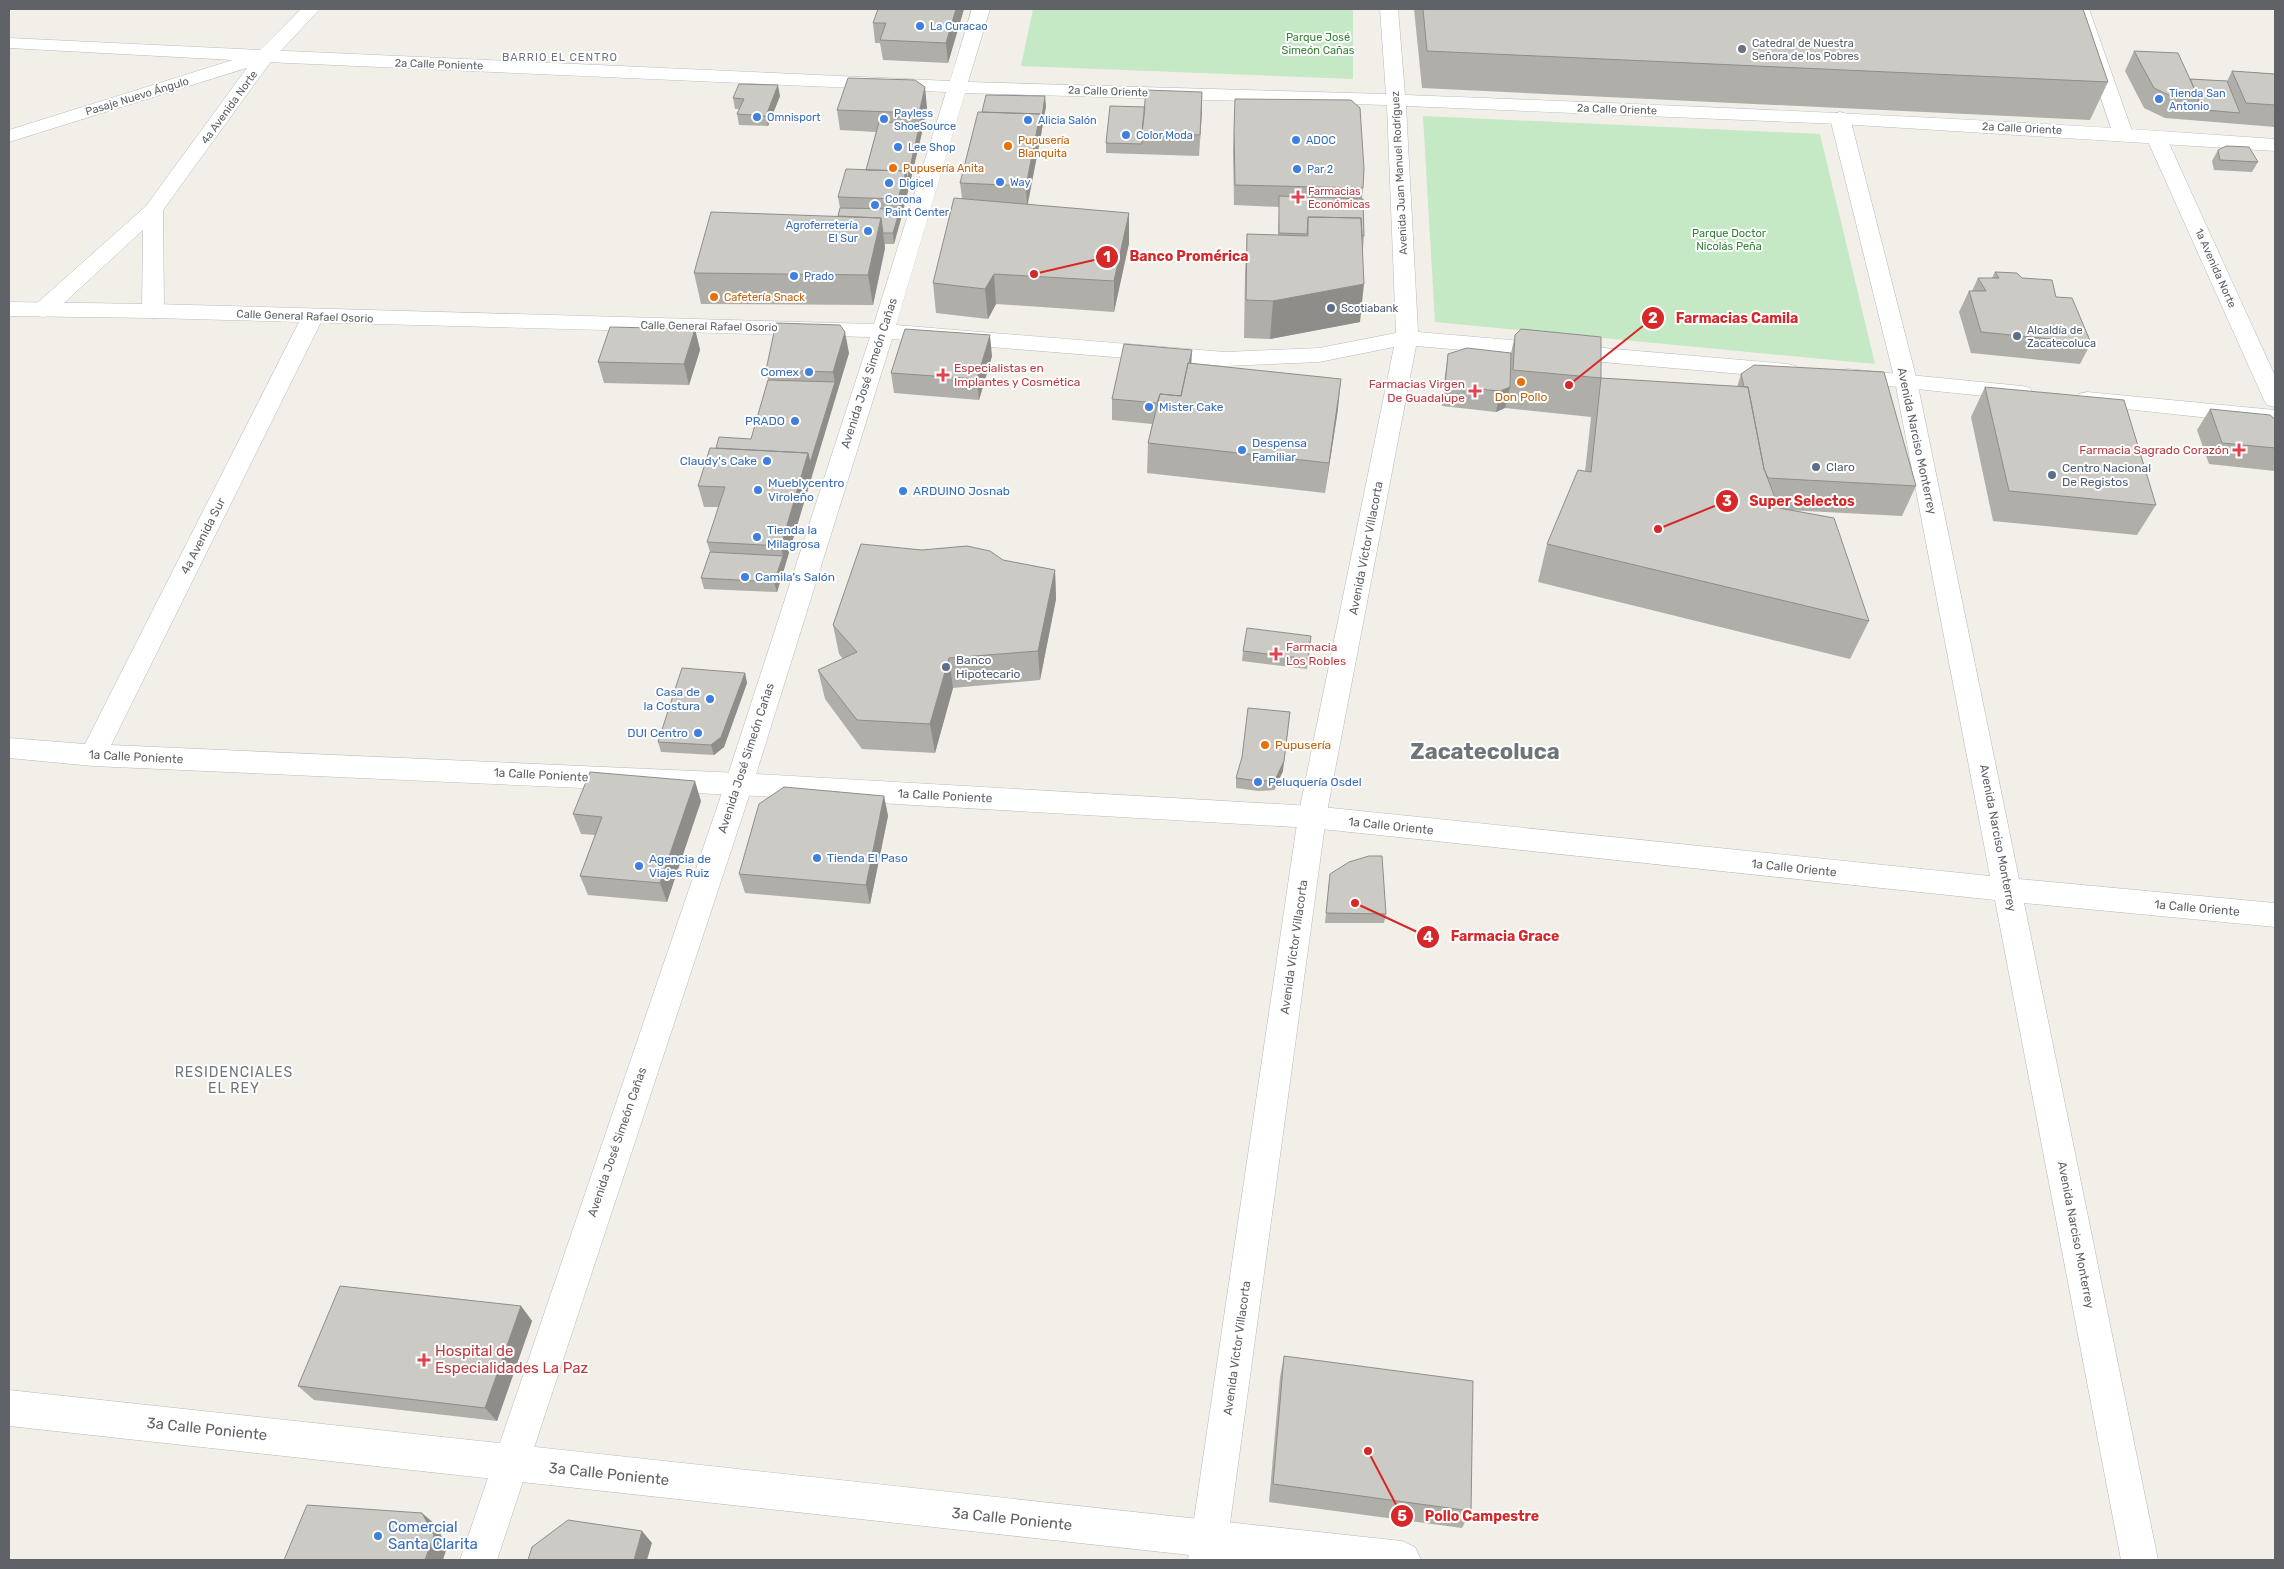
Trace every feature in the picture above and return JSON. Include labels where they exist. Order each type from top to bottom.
[{"type":"main road","name":"4a Avenida Norte","points":[[43,310],[153,210],[265,56],[311,9]]},
{"type":"main road","name":"Avenida José Simeón Cañas","points":[[478,1560],[738,784],[883,331],[959,87],[981,9]]},
{"type":"main road","name":"Avenida Juan Manuel Rodríguez","points":[[1389,9],[1396,100],[1408,338]]},
{"type":"main road","points":[[2080,9],[2123,134]]},
{"type":"main road","name":"2a Calle Poniente","points":[[9,43],[959,87]]},
{"type":"main road","name":"Pasaje Nuevo Ángulo","points":[[9,136],[265,56]]},
{"type":"main road","name":"2a Calle Oriente","points":[[959,87],[1396,100],[1840,118],[2156,136],[2275,145]]},
{"type":"main road","name":"Avenida Narciso Monterrey","points":[[1840,118],[1906,381],[2140,1560]]},
{"type":"main road","name":"1a Avenida Norte","points":[[2156,136],[2275,400]]},
{"type":"main road","points":[[153,210],[154,311]]},
{"type":"main road","name":"Calle General Rafael Osorio","points":[[9,309],[154,311],[883,331],[1225,359],[1319,355],[1408,338],[1818,373],[2042,395]]},
{"type":"main road","name":"4a Avenida Sur","points":[[93,755],[313,316]]},
{"type":"main road","name":"Avenida Víctor Villacorta","points":[[1208,1550],[1312,818],[1408,338]]},
{"type":"main road","points":[[2071,398],[2275,418]]},
{"type":"main road","name":"1a Calle Poniente","points":[[9,748],[93,755],[738,784],[1312,818]]},
{"type":"main road","name":"1a Calle Oriente","points":[[1312,818],[2008,890],[2275,915]]},
{"type":"main road","name":"3a Calle Poniente","points":[[9,1408],[509,1463],[1208,1550],[1402,1560]]},
{"type":"green space","name":"Parque José Simeón Cañas","points":[[1033,9],[1353,9],[1353,79],[1021,66]]},
{"type":"green space","name":"Parque Doctor Nicolás Peña","points":[[1423,116],[1820,134],[1875,364],[1435,322]]},
{"type":"building","points":[[878,9],[956,9],[946,43],[880,40],[886,23],[873,23]]},
{"type":"building","points":[[1423,9],[2083,9],[2108,82],[1427,51]]},
{"type":"building","points":[[2134,51],[2178,53],[2199,99],[2175,98],[2154,88]]},
{"type":"building","points":[[2232,71],[2275,74],[2275,105],[2246,103]]},
{"type":"building","points":[[848,78],[915,80],[925,87],[919,113],[837,110]]},
{"type":"building","points":[[2190,79],[2227,81],[2240,113],[2194,109],[2199,99]]},
{"type":"building","points":[[739,84],[778,85],[766,116],[737,114],[744,99],[733,98]]},
{"type":"building","points":[[1146,90],[1202,92],[1200,135],[1142,133]]},
{"type":"building","points":[[986,95],[1045,96],[1041,124],[1040,114],[982,112]]},
{"type":"building","points":[[1235,99],[1351,100],[1360,108],[1364,169],[1363,188],[1235,185]]},
{"type":"building","name":"Color Moda","points":[[1110,106],[1145,107],[1142,144],[1106,143]]},
{"type":"building","points":[[978,112],[1040,114],[1026,186],[960,183]]},
{"type":"building","points":[[879,122],[920,123],[907,181],[906,171],[866,170]]},
{"type":"building","points":[[2226,146],[2249,147],[2258,162],[2220,160],[2218,150]]},
{"type":"building","points":[[846,169],[906,171],[898,199],[838,197]]},
{"type":"building","points":[[1279,196],[1363,199],[1364,236],[1362,236],[1361,218],[1308,217],[1307,234],[1279,233]]},
{"type":"building","points":[[954,198],[1129,213],[1114,281],[994,274],[985,289],[933,283]]},
{"type":"building","points":[[840,208],[900,209],[893,233],[883,233],[881,218],[838,216]]},
{"type":"building","points":[[711,212],[881,218],[868,275],[694,273]]},
{"type":"building","points":[[1308,217],[1361,218],[1364,284],[1273,301],[1246,300],[1247,234],[1308,236]]},
{"type":"building","points":[[1995,272],[2017,273],[2022,278],[2052,280],[2056,297],[2072,298],[2091,343],[1981,332],[1969,291],[1986,291],[1978,278],[1999,278]]},
{"type":"building","points":[[776,323],[840,325],[845,332],[833,372],[766,370]]},
{"type":"building","points":[[610,327],[695,329],[684,364],[598,362]]},
{"type":"building","points":[[905,329],[990,335],[977,379],[891,373]]},
{"type":"building","points":[[1521,329],[1601,337],[1601,378],[1513,370],[1515,335]]},
{"type":"building","points":[[1124,344],[1192,350],[1181,396],[1160,394],[1157,403],[1112,399]]},
{"type":"building","points":[[1467,348],[1511,353],[1510,387],[1500,391],[1445,386],[1448,354]]},
{"type":"building","name":"Despensa Familiar","points":[[1188,363],[1341,379],[1329,463],[1148,443],[1160,394],[1181,396]]},
{"type":"building","name":"Claro","points":[[1754,365],[1884,372],[1916,486],[1768,478],[1764,469],[1748,387],[1744,387],[1741,374]]},
{"type":"building","points":[[1601,378],[1748,387],[1764,469],[1779,508],[1834,518],[1869,621],[1547,544],[1578,470],[1591,472]]},
{"type":"building","points":[[768,380],[835,382],[810,463],[808,453],[716,448],[719,437],[751,439]]},
{"type":"building","points":[[1985,387],[2124,400],[2156,505],[2009,491]]},
{"type":"building","points":[[2210,409],[2270,415],[2275,419],[2275,448],[2222,443]]},
{"type":"building","points":[[710,448],[808,453],[781,546],[707,542],[725,487],[698,486]]},
{"type":"building","name":"Banco Hipotecario","points":[[861,544],[922,550],[967,546],[990,551],[1003,560],[1055,570],[1038,651],[949,658],[930,724],[857,720],[818,670],[857,652],[833,625]]},
{"type":"building","points":[[710,552],[783,556],[774,582],[701,578]]},
{"type":"building","points":[[1247,628],[1311,636],[1308,659],[1243,651]]},
{"type":"building","points":[[682,668],[745,673],[721,737],[711,745],[658,742]]},
{"type":"building","name":"Pupusería","points":[[1248,708],[1290,712],[1284,761],[1275,780],[1259,781],[1236,778],[1242,757]]},
{"type":"building","name":"Agencia de Viajes Ruiz","points":[[590,772],[695,781],[660,883],[580,876],[602,817],[573,814]]},
{"type":"building","name":"Tienda El Paso","points":[[784,787],[884,796],[866,885],[739,874],[759,804]]},
{"type":"building","points":[[1369,856],[1382,856],[1386,914],[1326,913],[1330,874],[1349,862]]},
{"type":"building","name":"Hospital de Especialidades La Paz","points":[[340,1286],[521,1306],[485,1408],[298,1386]]},
{"type":"building","points":[[1284,1356],[1473,1381],[1471,1511],[1273,1484]]},
{"type":"building","name":"Comercial Santa Clarita","points":[[307,1505],[422,1513],[434,1535],[425,1560],[284,1560]]},
{"type":"building","points":[[568,1520],[642,1531],[634,1560],[528,1560],[532,1547]]},
{"type":"place","name":"La Curacao","points":[[920,26]]},
{"type":"place","name":"Catedral de Nuestra Señora de los Pobres","points":[[1742,49]]},
{"type":"place","name":"Tienda San Antonio","points":[[2159,99]]},
{"type":"place","name":"Omnisport","points":[[757,117]]},
{"type":"place","name":"Payless ShoeSource","points":[[884,119]]},
{"type":"place","name":"Alicia Salón","points":[[1028,120]]},
{"type":"place","name":"Color Moda","points":[[1126,135]]},
{"type":"place","name":"ADOC","points":[[1296,140]]},
{"type":"place","name":"Pupusería Blanquita","points":[[1008,146]]},
{"type":"place","name":"Lee Shop","points":[[898,147]]},
{"type":"place","name":"Pupusería Anita","points":[[893,168]]},
{"type":"place","name":"Par 2","points":[[1297,169]]},
{"type":"place","name":"Way","points":[[1000,182]]},
{"type":"place","name":"Digicel","points":[[889,183]]},
{"type":"place","name":"Farmacias Económicas","points":[[1298,197]]},
{"type":"place","name":"Corona Paint Center","points":[[875,205]]},
{"type":"place","name":"Agroferretería El Sur","points":[[868,231]]},
{"type":"place","name":"Banco Promérica","points":[[1034,274]]},
{"type":"place","name":"Prado","points":[[794,276]]},
{"type":"place","name":"Cafetería Snack","points":[[714,297]]},
{"type":"place","name":"Scotiabank","points":[[1331,308]]},
{"type":"place","name":"Alcaldía de Zacatecoluca","points":[[2017,336]]},
{"type":"place","name":"Comex","points":[[809,372]]},
{"type":"place","name":"Especialistas en Implantes y Cosmética","points":[[943,375]]},
{"type":"place","name":"Don Pollo","points":[[1521,382]]},
{"type":"place","name":"Farmacias Camila","points":[[1569,385]]},
{"type":"place","name":"Farmacias Virgen De Guadalupe","points":[[1475,391]]},
{"type":"place","name":"Mister Cake","points":[[1149,407]]},
{"type":"place","name":"PRADO","points":[[795,421]]},
{"type":"place","name":"Despensa Familiar","points":[[1242,450]]},
{"type":"place","name":"Farmacia Sagrado Corazón","points":[[2239,450]]},
{"type":"place","name":"Claudy's Cake","points":[[767,461]]},
{"type":"place","name":"Claro","points":[[1816,467]]},
{"type":"place","name":"Centro Nacional De Registos","points":[[2052,475]]},
{"type":"place","name":"Mueblycentro Viroleño","points":[[758,490]]},
{"type":"place","name":"ARDUINO Josnab","points":[[903,491]]},
{"type":"place","name":"Super Selectos","points":[[1658,529]]},
{"type":"place","name":"Tienda la Milagrosa","points":[[757,537]]},
{"type":"place","name":"Camila's Salón","points":[[745,577]]},
{"type":"place","name":"Farmacia Los Robles","points":[[1276,654]]},
{"type":"place","name":"Banco Hipotecario","points":[[946,667]]},
{"type":"place","name":"Casa de la Costura","points":[[710,699]]},
{"type":"place","name":"DUI Centro","points":[[698,733]]},
{"type":"place","name":"Pupusería","points":[[1265,745]]},
{"type":"place","name":"Peluquería Osdel","points":[[1258,782]]},
{"type":"place","name":"Tienda El Paso","points":[[817,858]]},
{"type":"place","name":"Agencia de Viajes Ruiz","points":[[639,866]]},
{"type":"place","name":"Farmacia Grace","points":[[1355,903]]},
{"type":"place","name":"Hospital de Especialidades La Paz","points":[[424,1360]]},
{"type":"place","name":"Pollo Campestre","points":[[1368,1451]]},
{"type":"place","name":"Comercial Santa Clarita","points":[[378,1536]]},
{"type":"district","name":"BARRIO EL CENTRO","points":[[560,57]]},
{"type":"district","name":"Zacatecoluca","points":[[1485,751]]},
{"type":"district","name":"RESIDENCIALES EL REY","points":[[234,1080]]}]
